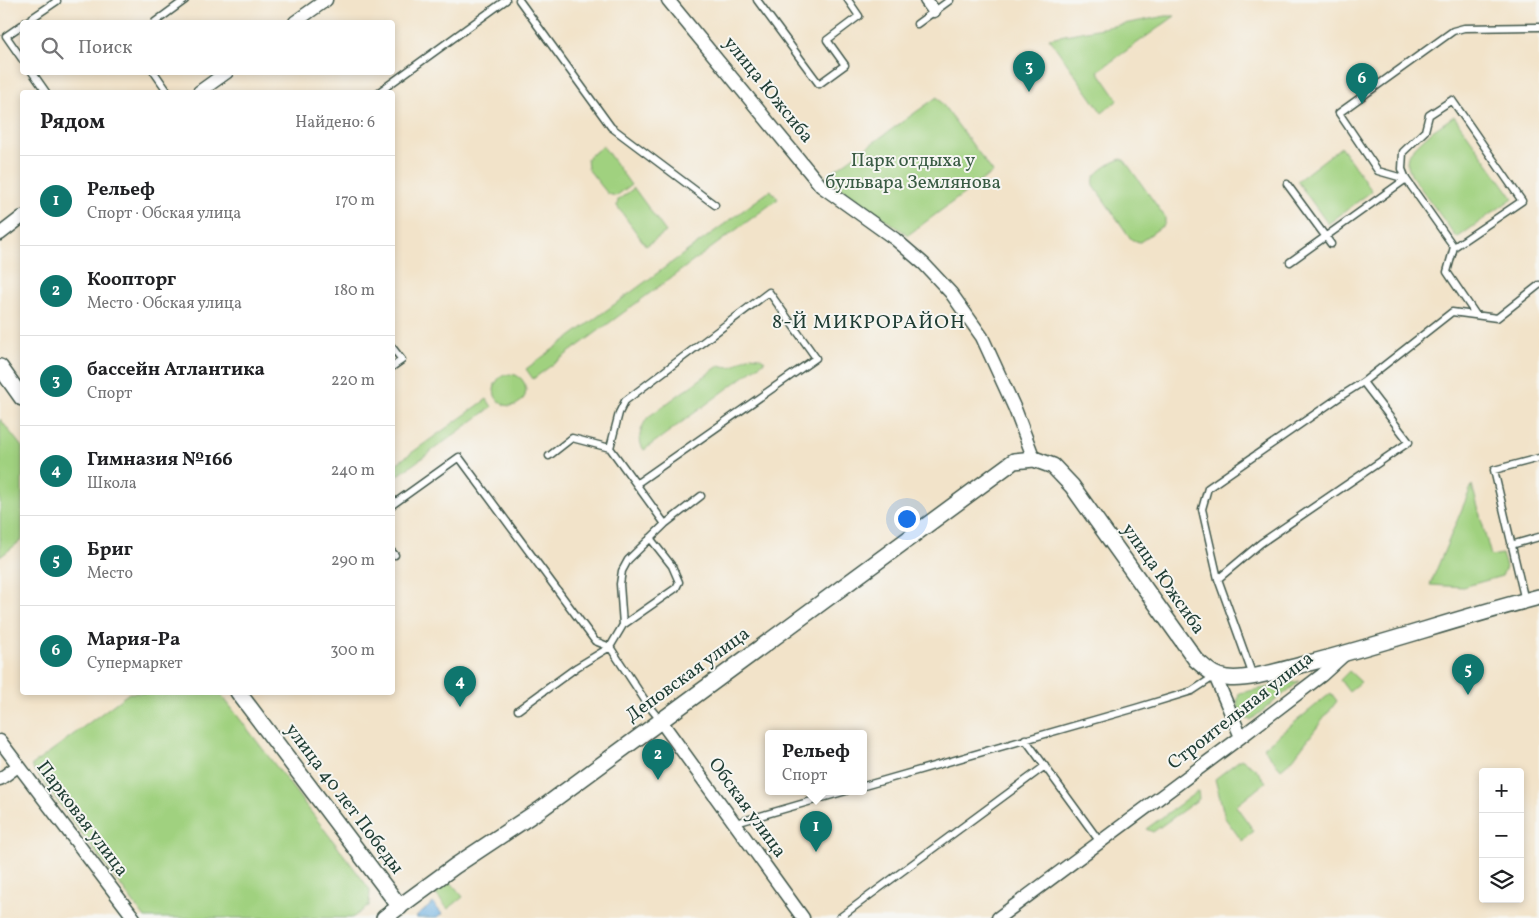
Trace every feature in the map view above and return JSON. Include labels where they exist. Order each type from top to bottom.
[{"type":"street","points":[[298,20],[326,0]]},
{"type":"street","name":"улица Южсиба","points":[[668,0],[821,186],[895,239],[924,264],[951,293],[967,314],[986,345],[1015,409],[1034,459],[1053,466],[1072,486],[1196,660],[1215,676],[1241,737]]},
{"type":"street","points":[[926,0],[934,11]]},
{"type":"street","points":[[202,90],[223,75]]},
{"type":"street","points":[[0,234],[20,219]]},
{"type":"street","points":[[0,367],[20,395]]},
{"type":"street","name":"Деповская улица","points":[[384,918],[455,866],[540,810],[1014,461],[1034,459]]},
{"type":"street","name":"Строительная улица","points":[[998,918],[1241,737],[1322,675],[1345,654],[1532,599]]},
{"type":"street","points":[[1215,676],[1229,678],[1253,676],[1345,654]]},
{"type":"street","name":"улица 40 лет Победы","points":[[240,695],[400,907]]},
{"type":"street","name":"Обская улица","points":[[660,720],[803,918]]},
{"type":"street","name":"Парковая улица","points":[[0,741],[134,918]]},
{"type":"street","points":[[0,779],[18,766]]},
{"type":"lane","points":[[29,20],[56,0]]},
{"type":"lane","points":[[383,90],[506,0]]},
{"type":"lane","points":[[519,0],[611,127],[715,205]]},
{"type":"lane","points":[[757,0],[819,84],[845,65],[827,40],[859,16],[848,0]]},
{"type":"lane","points":[[917,24],[950,0]]},
{"type":"lane","points":[[157,20],[180,1]]},
{"type":"lane","points":[[20,26],[6,36],[20,56]]},
{"type":"lane","points":[[1406,179],[1378,172],[1338,113],[1453,31],[1464,28],[1539,27]]},
{"type":"lane","points":[[34,75],[45,90]]},
{"type":"lane","points":[[156,75],[167,90]]},
{"type":"lane","points":[[1454,247],[1406,179],[1402,168],[1404,152],[1425,131],[1429,115],[1452,100],[1522,201],[1454,247],[1447,272],[1476,315]]},
{"type":"lane","points":[[1290,262],[1406,179]]},
{"type":"lane","points":[[1288,184],[1331,244]]},
{"type":"lane","points":[[1253,676],[1218,580],[1202,510],[1208,488],[1363,382],[1452,312],[1497,318],[1539,285]]},
{"type":"lane","points":[[610,448],[619,412],[625,401],[768,292],[816,358],[636,484]]},
{"type":"lane","points":[[395,350],[402,360],[395,365]]},
{"type":"lane","points":[[1218,580],[1261,543],[1408,442],[1363,382]]},
{"type":"lane","points":[[549,456],[572,438],[610,448],[665,524]]},
{"type":"lane","points":[[395,504],[459,457],[595,641],[610,647],[660,720]]},
{"type":"lane","points":[[1532,599],[1511,545],[1494,470],[1539,458]]},
{"type":"lane","points":[[623,625],[620,584],[622,571],[628,560],[665,524],[701,496]]},
{"type":"lane","points":[[1511,545],[1539,537]]},
{"type":"lane","points":[[518,710],[577,666],[610,647],[623,625],[676,588],[679,582],[672,566],[650,538]]},
{"type":"lane","points":[[867,785],[1192,691],[1215,676]]},
{"type":"lane","points":[[1026,739],[1100,842]]},
{"type":"lane","points":[[840,918],[1045,766]]},
{"type":"lane","points":[[736,823],[832,795]]},
{"type":"green space","points":[[1166,16],[1175,16],[1098,71],[1118,100],[1102,113],[1049,38]]},
{"type":"green space","name":"Парк отдыха у бульвара Землянова","points":[[937,97],[993,172],[908,235],[825,177]]},
{"type":"green space","points":[[1454,116],[1513,198],[1457,238],[1411,175],[1407,162],[1408,155],[1418,144]]},
{"type":"green space","points":[[603,146],[631,185],[616,196],[608,194],[588,169],[587,158]]},
{"type":"green space","points":[[1341,147],[1372,191],[1328,224],[1297,181]]},
{"type":"green space","points":[[1122,159],[1165,217],[1165,224],[1140,242],[1131,239],[1094,186],[1094,178],[1099,172],[1111,163]]},
{"type":"green space","points":[[634,188],[666,232],[646,246],[617,206],[618,200]]},
{"type":"green space","points":[[771,190],[778,199],[533,379],[526,369]]},
{"type":"green space","points":[[751,356],[759,357],[765,361],[644,450],[640,442],[640,433],[648,417],[720,365],[730,367]]},
{"type":"green space","points":[[510,374],[516,375],[521,379],[525,384],[525,396],[521,401],[516,405],[510,406],[504,405],[499,401],[495,396],[494,390],[495,384],[499,379],[504,375]]},
{"type":"green space","points":[[487,399],[492,407],[395,478],[395,465]]},
{"type":"green space","points":[[0,419],[20,444],[20,542],[0,557]]},
{"type":"green space","points":[[1472,485],[1491,556],[1502,554],[1506,567],[1502,576],[1463,587],[1430,585]]},
{"type":"green space","points":[[1349,671],[1361,682],[1349,692],[1340,680]]},
{"type":"green space","points":[[1300,681],[1251,720],[1242,718],[1237,705],[1239,693]]},
{"type":"green space","points":[[1331,693],[1337,701],[1293,759],[1281,769],[1263,748]]},
{"type":"green space","points":[[126,695],[222,695],[370,890],[369,906],[352,918],[145,918],[31,766]]},
{"type":"green space","points":[[1241,759],[1255,768],[1266,782],[1236,806],[1254,831],[1242,841],[1225,818],[1215,779]]},
{"type":"green space","points":[[1198,791],[1199,799],[1153,832],[1146,829]]},
{"type":"green space","points":[[449,880],[463,897],[448,909],[434,892]]},
{"type":"water","points":[[433,903],[442,914],[437,918],[416,917]]},
{"type":"place","name":"бассейн Атлантика","points":[[1029,92]]},
{"type":"place","name":"Мария-Ра","points":[[1362,104]]},
{"type":"place","name":"Бриг","points":[[1468,695]]},
{"type":"place","name":"Гимназия №166","points":[[460,707]]},
{"type":"place","name":"Коопторг","points":[[658,780]]},
{"type":"place","name":"Рельеф","points":[[816,852]]},
{"type":"district","name":"8-Й МИКРОРАЙОН","points":[[869,323]]}]
